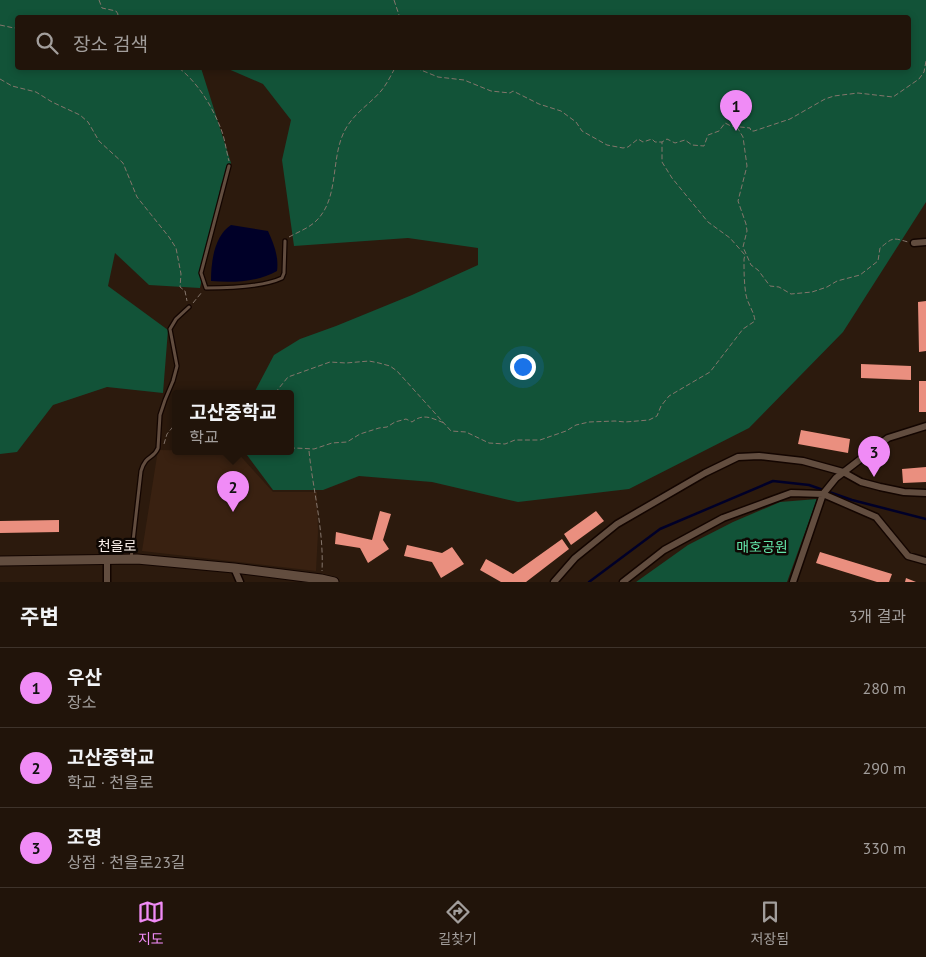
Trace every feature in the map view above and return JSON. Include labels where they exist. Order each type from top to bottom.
[{"type":"street","points":[[914,243],[926,242]]},
{"type":"street","points":[[793,582],[824,494],[836,478],[888,438],[926,426]]},
{"type":"street","points":[[554,582],[575,558],[617,524],[705,473],[738,458],[759,456],[803,461],[843,472],[861,482],[880,488],[926,493]]},
{"type":"street","points":[[623,582],[664,550],[723,518],[791,493],[824,494],[876,517],[908,556],[926,561]]},
{"type":"street","points":[[107,560],[107,582]]},
{"type":"street","name":"천을로","points":[[0,561],[130,560],[234,568],[334,582]]},
{"type":"street","points":[[234,568],[240,582]]},
{"type":"lane","points":[[228,166],[201,273],[206,288],[225,288],[272,282],[282,278],[284,273],[285,241]]},
{"type":"lane","points":[[130,560],[141,471],[146,459],[157,452],[160,415],[173,381],[176,366],[170,329],[176,319],[189,307]]},
{"type":"path","points":[[99,0],[102,8],[116,11],[118,15]]},
{"type":"path","points":[[394,0],[399,15]]},
{"type":"path","points":[[0,25],[15,28]]},
{"type":"path","points":[[420,70],[438,78],[464,80],[491,91],[513,92],[539,104],[561,111],[576,122],[582,131],[607,145],[624,148],[638,139],[643,142],[652,139],[655,142],[662,142],[667,139],[675,143],[685,140],[692,145],[704,146],[708,135],[719,131],[725,122],[731,126],[750,128],[751,131],[760,130],[790,119],[834,96],[858,93],[893,97],[922,76],[926,61]]},
{"type":"path","points":[[180,70],[199,88],[218,122],[224,138],[229,162],[228,166]]},
{"type":"path","points":[[285,241],[286,238],[317,220],[326,207],[332,187],[338,149],[345,129],[356,113],[381,91],[394,70]]},
{"type":"path","points":[[0,80],[12,86],[36,92],[80,115],[88,122],[99,141],[123,163],[137,197],[176,248],[182,274],[180,287],[185,291],[189,307]]},
{"type":"path","points":[[277,390],[288,377],[330,362],[369,361],[390,366],[397,371],[451,431],[466,432],[489,443],[505,444],[515,440],[540,440],[566,431],[576,425],[589,422],[636,422],[654,418],[668,396],[710,372],[743,329],[754,321],[754,312],[749,306],[746,294],[743,247],[747,230],[738,200],[748,166],[743,137],[736,126]]},
{"type":"path","points":[[662,142],[662,162],[672,178],[708,222],[730,238],[770,286],[779,287],[791,294],[822,289],[837,281],[856,277],[864,273],[878,261],[880,248],[894,238],[914,243]]},
{"type":"path","points":[[189,307],[206,288]]},
{"type":"path","points":[[294,448],[309,450],[332,443],[347,442],[360,434],[387,427],[406,419],[412,422],[417,418],[429,416],[445,423]]},
{"type":"path","points":[[158,448],[164,443],[167,434],[172,428]]},
{"type":"path","points":[[309,450],[323,551],[321,579]]},
{"type":"shaded area","points":[[158,450],[172,450],[172,455],[240,455],[273,492],[317,492],[318,532],[316,571],[142,551]]},
{"type":"green space","points":[[0,0],[926,0],[926,202],[843,332],[749,428],[629,489],[518,502],[432,482],[359,476],[323,490],[273,490],[247,455],[294,455],[294,390],[256,390],[274,355],[300,339],[412,295],[478,265],[478,248],[408,238],[294,246],[282,160],[291,120],[263,84],[231,70],[911,70],[911,15],[15,15],[15,70],[202,70],[231,163],[221,185],[200,288],[149,285],[115,253],[108,286],[168,330],[163,393],[107,387],[53,405],[17,452],[0,454]]},
{"type":"green space","name":"매호공원","points":[[817,499],[787,582],[636,582],[688,545],[733,522],[780,502]]},
{"type":"water","points":[[231,225],[268,231],[276,251],[277,271],[270,275],[245,281],[211,281],[213,258],[217,243],[225,230]]},
{"type":"building","points":[[926,301],[926,351],[919,352],[918,302]]},
{"type":"building","points":[[861,364],[911,366],[911,380],[861,378]]},
{"type":"building","points":[[919,381],[926,381],[926,412],[919,412]]},
{"type":"building","points":[[801,430],[850,439],[848,453],[798,444]]},
{"type":"building","points":[[926,467],[926,482],[903,483],[902,469]]},
{"type":"building","points":[[380,511],[391,514],[383,540],[389,549],[368,563],[360,548],[335,544],[336,532],[372,540]]},
{"type":"building","points":[[596,511],[604,521],[571,545],[564,534]]},
{"type":"building","points":[[59,520],[59,532],[0,533],[0,521]]},
{"type":"building","points":[[562,539],[569,549],[526,582],[501,582],[480,570],[486,559],[513,574]]},
{"type":"building","points":[[407,545],[442,553],[452,547],[464,564],[441,578],[432,562],[404,556]]},
{"type":"building","points":[[820,552],[892,574],[889,582],[877,582],[816,563]]},
{"type":"building","points":[[906,578],[916,582],[905,582]]},
{"type":"waterway","points":[[589,582],[660,529],[773,481],[809,485],[852,500],[926,519]]},
{"type":"place","name":"우산","points":[[736,131]]},
{"type":"place","name":"조명","points":[[874,477]]},
{"type":"place","name":"고산중학교","points":[[233,512]]}]
